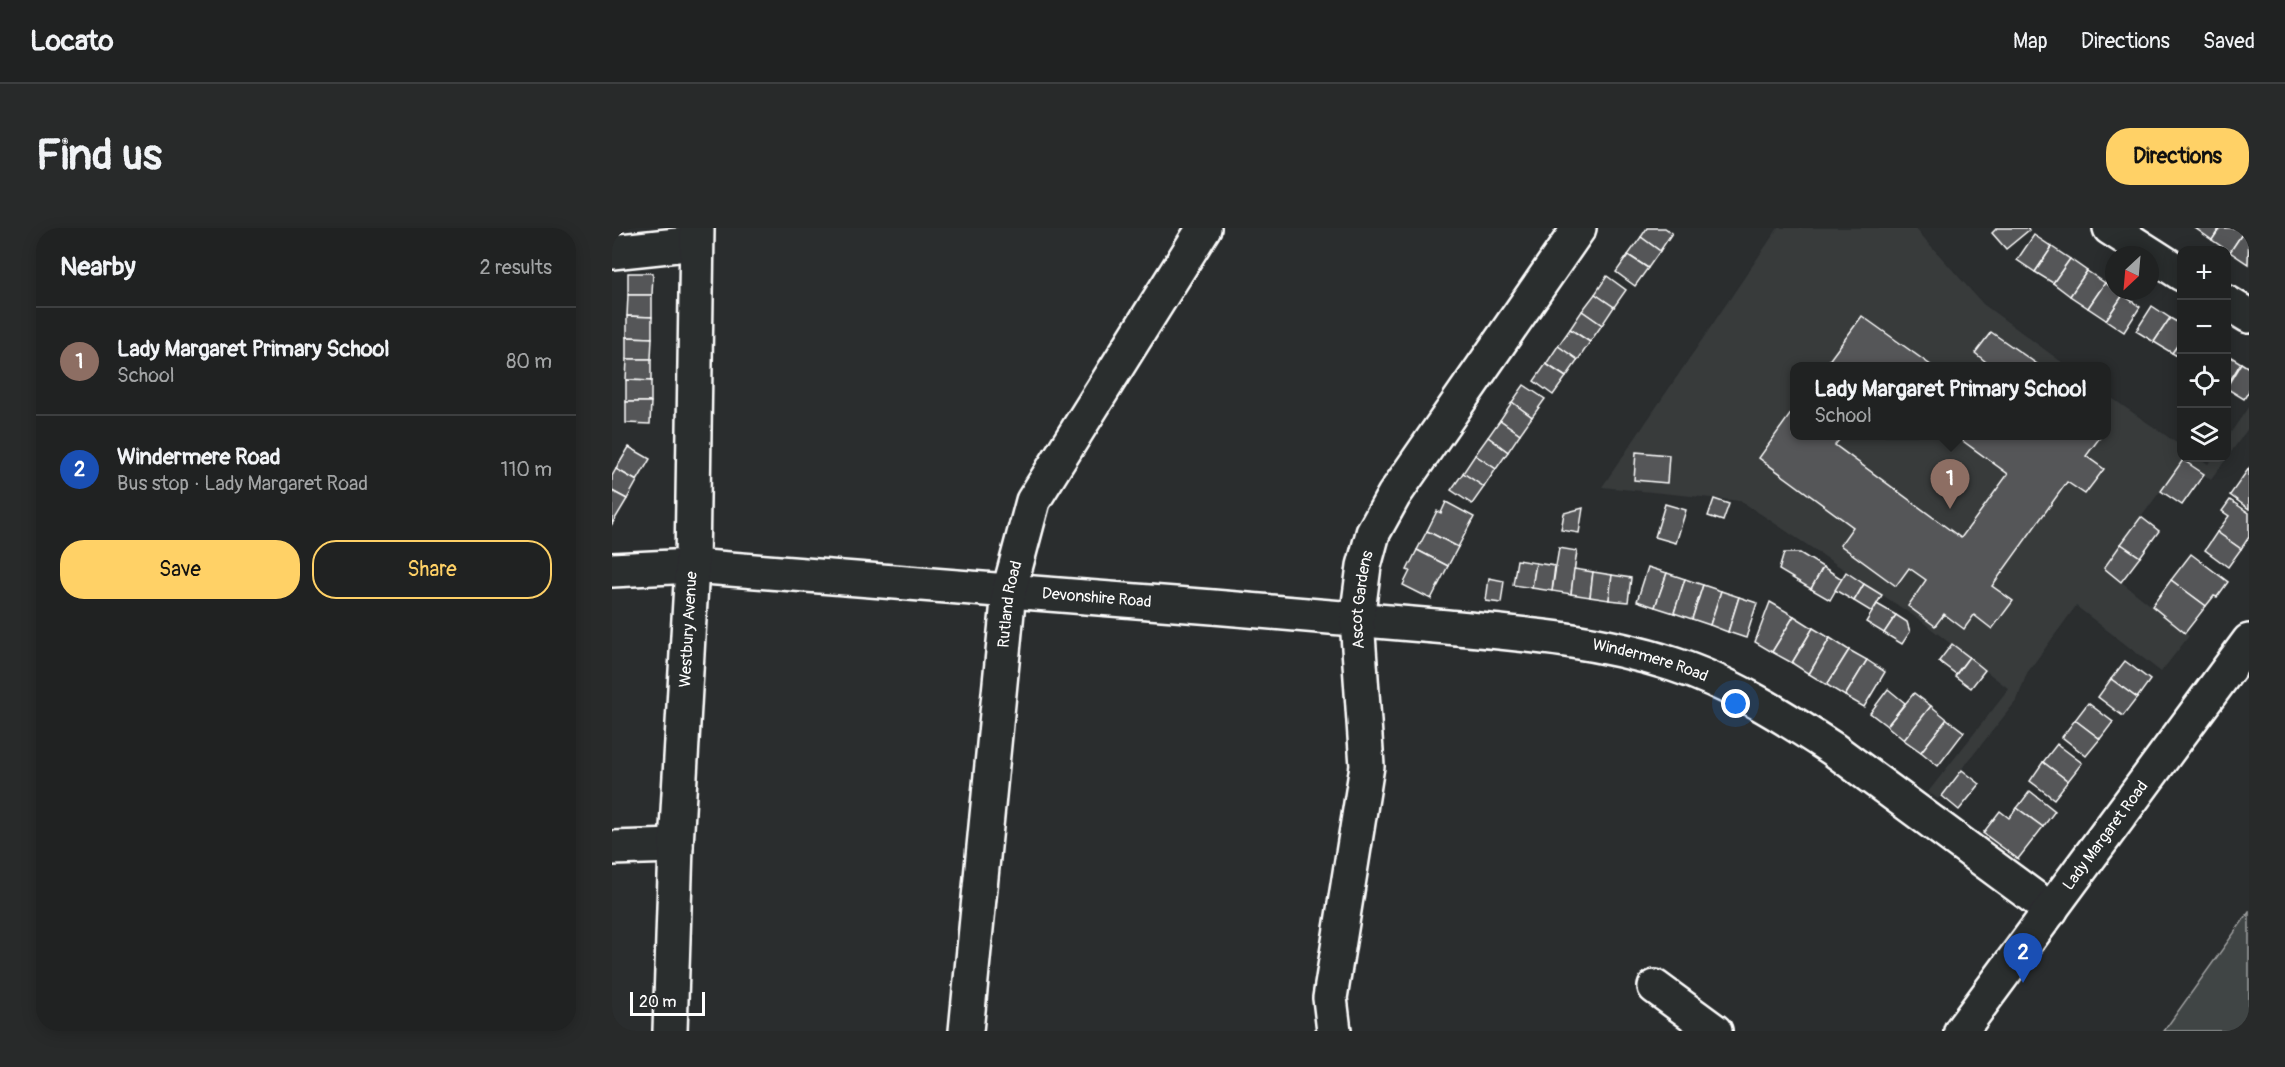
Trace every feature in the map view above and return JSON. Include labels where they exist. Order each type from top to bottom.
[{"type":"street","name":"Rutland Road","points":[[966,1031],[1009,591],[1033,501],[1204,228]]},
{"type":"street","name":"Ascot Gardens","points":[[1334,1031],[1330,998],[1367,766],[1357,619],[1364,566],[1373,533],[1394,495],[1579,228]]},
{"type":"street","points":[[2110,228],[2177,271]]},
{"type":"street","points":[[612,252],[696,235]]},
{"type":"street","name":"Westbury Avenue","points":[[670,1031],[676,846],[692,566],[696,235]]},
{"type":"street","points":[[2231,305],[2249,316]]},
{"type":"street","name":"Devonshire Road","points":[[612,570],[692,566],[1357,619]]},
{"type":"street","name":"Windermere Road","points":[[1357,619],[1554,637],[1614,647],[1675,665],[1763,705],[1823,742],[2050,910]]},
{"type":"street","name":"Lady Margaret Road","points":[[1961,1031],[2249,641]]},
{"type":"street","points":[[612,848],[676,846]]},
{"type":"street","points":[[1655,987],[1715,1031]]},
{"type":"shaded area","points":[[1778,228],[1915,228],[1983,304],[2062,362],[1790,362],[1790,440],[2111,440],[2111,397],[2177,443],[2177,462],[2182,462],[2104,568],[2189,636],[2161,672],[2076,606],[2027,673],[2017,700],[1938,799],[1928,792],[2009,689],[1920,620],[1741,501],[1602,487]]},
{"type":"shaded area","points":[[2249,406],[2249,427],[2231,452],[2231,432]]},
{"type":"shaded area","points":[[2186,462],[2208,464],[2224,462],[2211,480]]},
{"type":"shaded area","points":[[2249,912],[2249,1031],[2164,1031]]},
{"type":"building","points":[[1647,228],[1665,228],[1672,233],[1660,251],[1641,237]]},
{"type":"building","points":[[1997,228],[2028,228],[2029,230],[2006,249],[1992,233]]},
{"type":"building","points":[[2195,228],[2220,228],[2212,240]]},
{"type":"building","points":[[2220,228],[2246,228],[2231,250],[2231,246],[2221,246],[2212,240]]},
{"type":"building","points":[[2246,228],[2249,228],[2248,264],[2231,250]]},
{"type":"building","points":[[2034,235],[2052,247],[2035,272],[2017,260]]},
{"type":"building","points":[[1641,237],[1660,251],[1648,268],[1628,255]]},
{"type":"building","points":[[2052,247],[2070,259],[2053,283],[2035,272]]},
{"type":"building","points":[[1628,255],[1648,268],[1635,286],[1616,272]]},
{"type":"building","points":[[2070,259],[2087,271],[2070,296],[2053,283]]},
{"type":"building","points":[[2087,271],[2105,283],[2088,308],[2070,296]]},
{"type":"building","points":[[628,273],[653,273],[652,295],[628,295]]},
{"type":"building","points":[[1607,276],[1626,290],[1614,307],[1595,294]]},
{"type":"building","points":[[2105,283],[2105,300],[2120,300],[2106,320],[2088,308]]},
{"type":"building","points":[[1595,294],[1614,307],[1602,325],[1582,311]]},
{"type":"building","points":[[628,295],[652,295],[652,317],[627,316]]},
{"type":"building","points":[[2120,300],[2130,300],[2140,307],[2124,332],[2106,320]]},
{"type":"building","points":[[2152,306],[2170,318],[2154,342],[2136,331]]},
{"type":"building","points":[[1582,311],[1602,325],[1590,342],[1570,329]]},
{"type":"building","points":[[627,316],[652,317],[652,338],[627,337]]},
{"type":"building","points":[[1862,316],[1926,362],[1828,362]]},
{"type":"building","points":[[2170,318],[2177,322],[2177,346],[2172,353],[2154,342]]},
{"type":"building","points":[[1570,329],[1590,342],[1578,360],[1558,346]]},
{"type":"building","points":[[1991,332],[2034,362],[1986,362],[1975,353]]},
{"type":"building","points":[[627,337],[652,338],[651,359],[627,359]]},
{"type":"building","points":[[1558,346],[1578,360],[1566,377],[1546,364]]},
{"type":"building","points":[[2177,346],[2177,356],[2172,353]]},
{"type":"building","points":[[2231,357],[2241,363],[2231,379]]},
{"type":"building","points":[[627,359],[651,359],[651,381],[626,380]]},
{"type":"building","points":[[2241,363],[2249,368],[2249,391],[2244,399],[2231,391],[2231,380]]},
{"type":"building","points":[[1546,364],[1566,377],[1553,395],[1534,381]]},
{"type":"building","points":[[626,380],[651,381],[651,402],[626,402]]},
{"type":"building","points":[[1524,385],[1545,399],[1532,417],[1512,402]]},
{"type":"building","points":[[626,402],[651,402],[650,424],[626,423]]},
{"type":"building","points":[[1512,402],[1532,417],[1520,434],[1500,420]]},
{"type":"building","points":[[1790,415],[1790,440],[1839,440],[1835,445],[1961,538],[2008,474],[1961,440],[2098,440],[2086,456],[2104,469],[2085,494],[2067,482],[1992,586],[2013,601],[1992,629],[1974,615],[1964,629],[1944,614],[1935,626],[1908,606],[1926,580],[1909,568],[1896,586],[1840,545],[1853,527],[1759,458]]},
{"type":"building","points":[[1500,420],[1520,434],[1508,452],[1488,437]]},
{"type":"building","points":[[1488,437],[1508,452],[1496,469],[1475,455]]},
{"type":"building","points":[[629,447],[650,459],[637,481],[616,469]]},
{"type":"building","points":[[1636,452],[1669,455],[1667,483],[1634,480]]},
{"type":"building","points":[[1475,455],[1496,469],[1484,487],[1463,473]]},
{"type":"building","points":[[2182,462],[2186,462],[2204,474],[2182,505],[2161,491]]},
{"type":"building","points":[[2249,468],[2249,509],[2230,495]]},
{"type":"building","points":[[616,469],[637,481],[627,499],[612,491],[612,476]]},
{"type":"building","points":[[1463,473],[1484,487],[1472,504],[1451,490]]},
{"type":"building","points":[[612,491],[627,499],[612,524]]},
{"type":"building","points":[[1714,499],[1729,504],[1723,521],[1708,516]]},
{"type":"building","points":[[2230,500],[2249,513],[2249,537],[2241,549],[2217,532],[2229,516],[2222,511]]},
{"type":"building","points":[[1446,502],[1474,517],[1458,547],[1427,531],[1437,511],[1441,513]]},
{"type":"building","points":[[1665,504],[1686,510],[1676,543],[1655,537]]},
{"type":"building","points":[[1583,508],[1579,533],[1561,530],[1564,513]]},
{"type":"building","points":[[2141,517],[2159,531],[2140,557],[2121,544]]},
{"type":"building","points":[[1427,531],[1458,547],[1448,566],[1417,550]]},
{"type":"building","points":[[2217,532],[2241,549],[2228,567],[2205,550]]},
{"type":"building","points":[[2121,544],[2140,557],[2121,582],[2104,568]]},
{"type":"building","points":[[1559,548],[1577,551],[1571,594],[1552,591]]},
{"type":"building","points":[[1417,550],[1448,566],[1431,599],[1403,585],[1410,571],[1407,570]]},
{"type":"building","points":[[1784,553],[1800,553],[1823,567],[1811,589],[1779,570]]},
{"type":"building","points":[[2191,554],[2228,582],[2217,597],[2214,596],[2206,606],[2171,580]]},
{"type":"building","points":[[1517,560],[1536,563],[1532,588],[1513,585]]},
{"type":"building","points":[[1536,563],[1555,566],[1552,591],[1532,588]]},
{"type":"building","points":[[1648,567],[1667,573],[1655,607],[1637,601]]},
{"type":"building","points":[[1823,567],[1842,579],[1830,600],[1811,589]]},
{"type":"building","points":[[1574,569],[1593,572],[1590,597],[1571,594]]},
{"type":"building","points":[[1593,572],[1612,575],[1609,600],[1590,597]]},
{"type":"building","points":[[1846,572],[1864,584],[1854,601],[1835,590]]},
{"type":"building","points":[[1667,573],[1685,579],[1674,613],[1655,607]]},
{"type":"building","points":[[1612,575],[1631,578],[1628,602],[1609,600]]},
{"type":"building","points":[[1489,578],[1504,581],[1501,603],[1486,601]]},
{"type":"building","points":[[1685,579],[1703,585],[1692,619],[1674,613]]},
{"type":"building","points":[[2171,580],[2206,606],[2185,633],[2152,606]]},
{"type":"building","points":[[1864,584],[1882,595],[1872,612],[1854,601]]},
{"type":"building","points":[[1703,585],[1721,591],[1710,625],[1692,619]]},
{"type":"building","points":[[1721,591],[1739,597],[1728,632],[1710,625]]},
{"type":"building","points":[[1739,597],[1757,603],[1746,638],[1728,632]]},
{"type":"building","points":[[1770,602],[1794,616],[1772,652],[1755,642]]},
{"type":"building","points":[[1877,604],[1896,615],[1884,633],[1866,622]]},
{"type":"building","points":[[1896,615],[1907,622],[1910,632],[1902,644],[1884,633]]},
{"type":"building","points":[[1794,616],[1813,628],[1792,663],[1772,652]]},
{"type":"building","points":[[1813,628],[1830,638],[1809,674],[1792,663]]},
{"type":"building","points":[[1830,638],[1849,650],[1827,685],[1809,674]]},
{"type":"building","points":[[1952,644],[1969,657],[1956,674],[1939,661]]},
{"type":"building","points":[[1849,650],[1867,660],[1845,696],[1827,685]]},
{"type":"building","points":[[1969,657],[1985,670],[1971,688],[1955,676]]},
{"type":"building","points":[[1867,660],[1885,672],[1864,707],[1845,696]]},
{"type":"building","points":[[2125,661],[2150,680],[2137,698],[2111,679]]},
{"type":"building","points":[[2111,679],[2137,698],[2123,716],[2098,697]]},
{"type":"building","points":[[1888,689],[1905,703],[1887,726],[1870,713]]},
{"type":"building","points":[[1914,693],[1931,706],[1904,740],[1887,726]]},
{"type":"building","points":[[2088,703],[2113,722],[2100,739],[2075,720]]},
{"type":"building","points":[[1931,706],[1947,719],[1921,752],[1904,740]]},
{"type":"building","points":[[1947,719],[1964,732],[1938,766],[1921,752]]},
{"type":"building","points":[[2075,720],[2100,739],[2086,756],[2062,737]]},
{"type":"building","points":[[2057,744],[2082,763],[2068,781],[2043,762]]},
{"type":"building","points":[[2043,762],[2068,781],[2054,799],[2030,781]]},
{"type":"building","points":[[1962,770],[1980,784],[1959,810],[1942,796]]},
{"type":"building","points":[[2030,791],[2055,811],[2043,827],[2017,808]]},
{"type":"building","points":[[2017,808],[2043,827],[2018,859],[1983,833],[2000,811],[2009,818]]},
{"type":"place","name":"Lady Margaret Primary School","points":[[1950,509]]},
{"type":"place","name":"Windermere Road","points":[[2023,983]]}]
